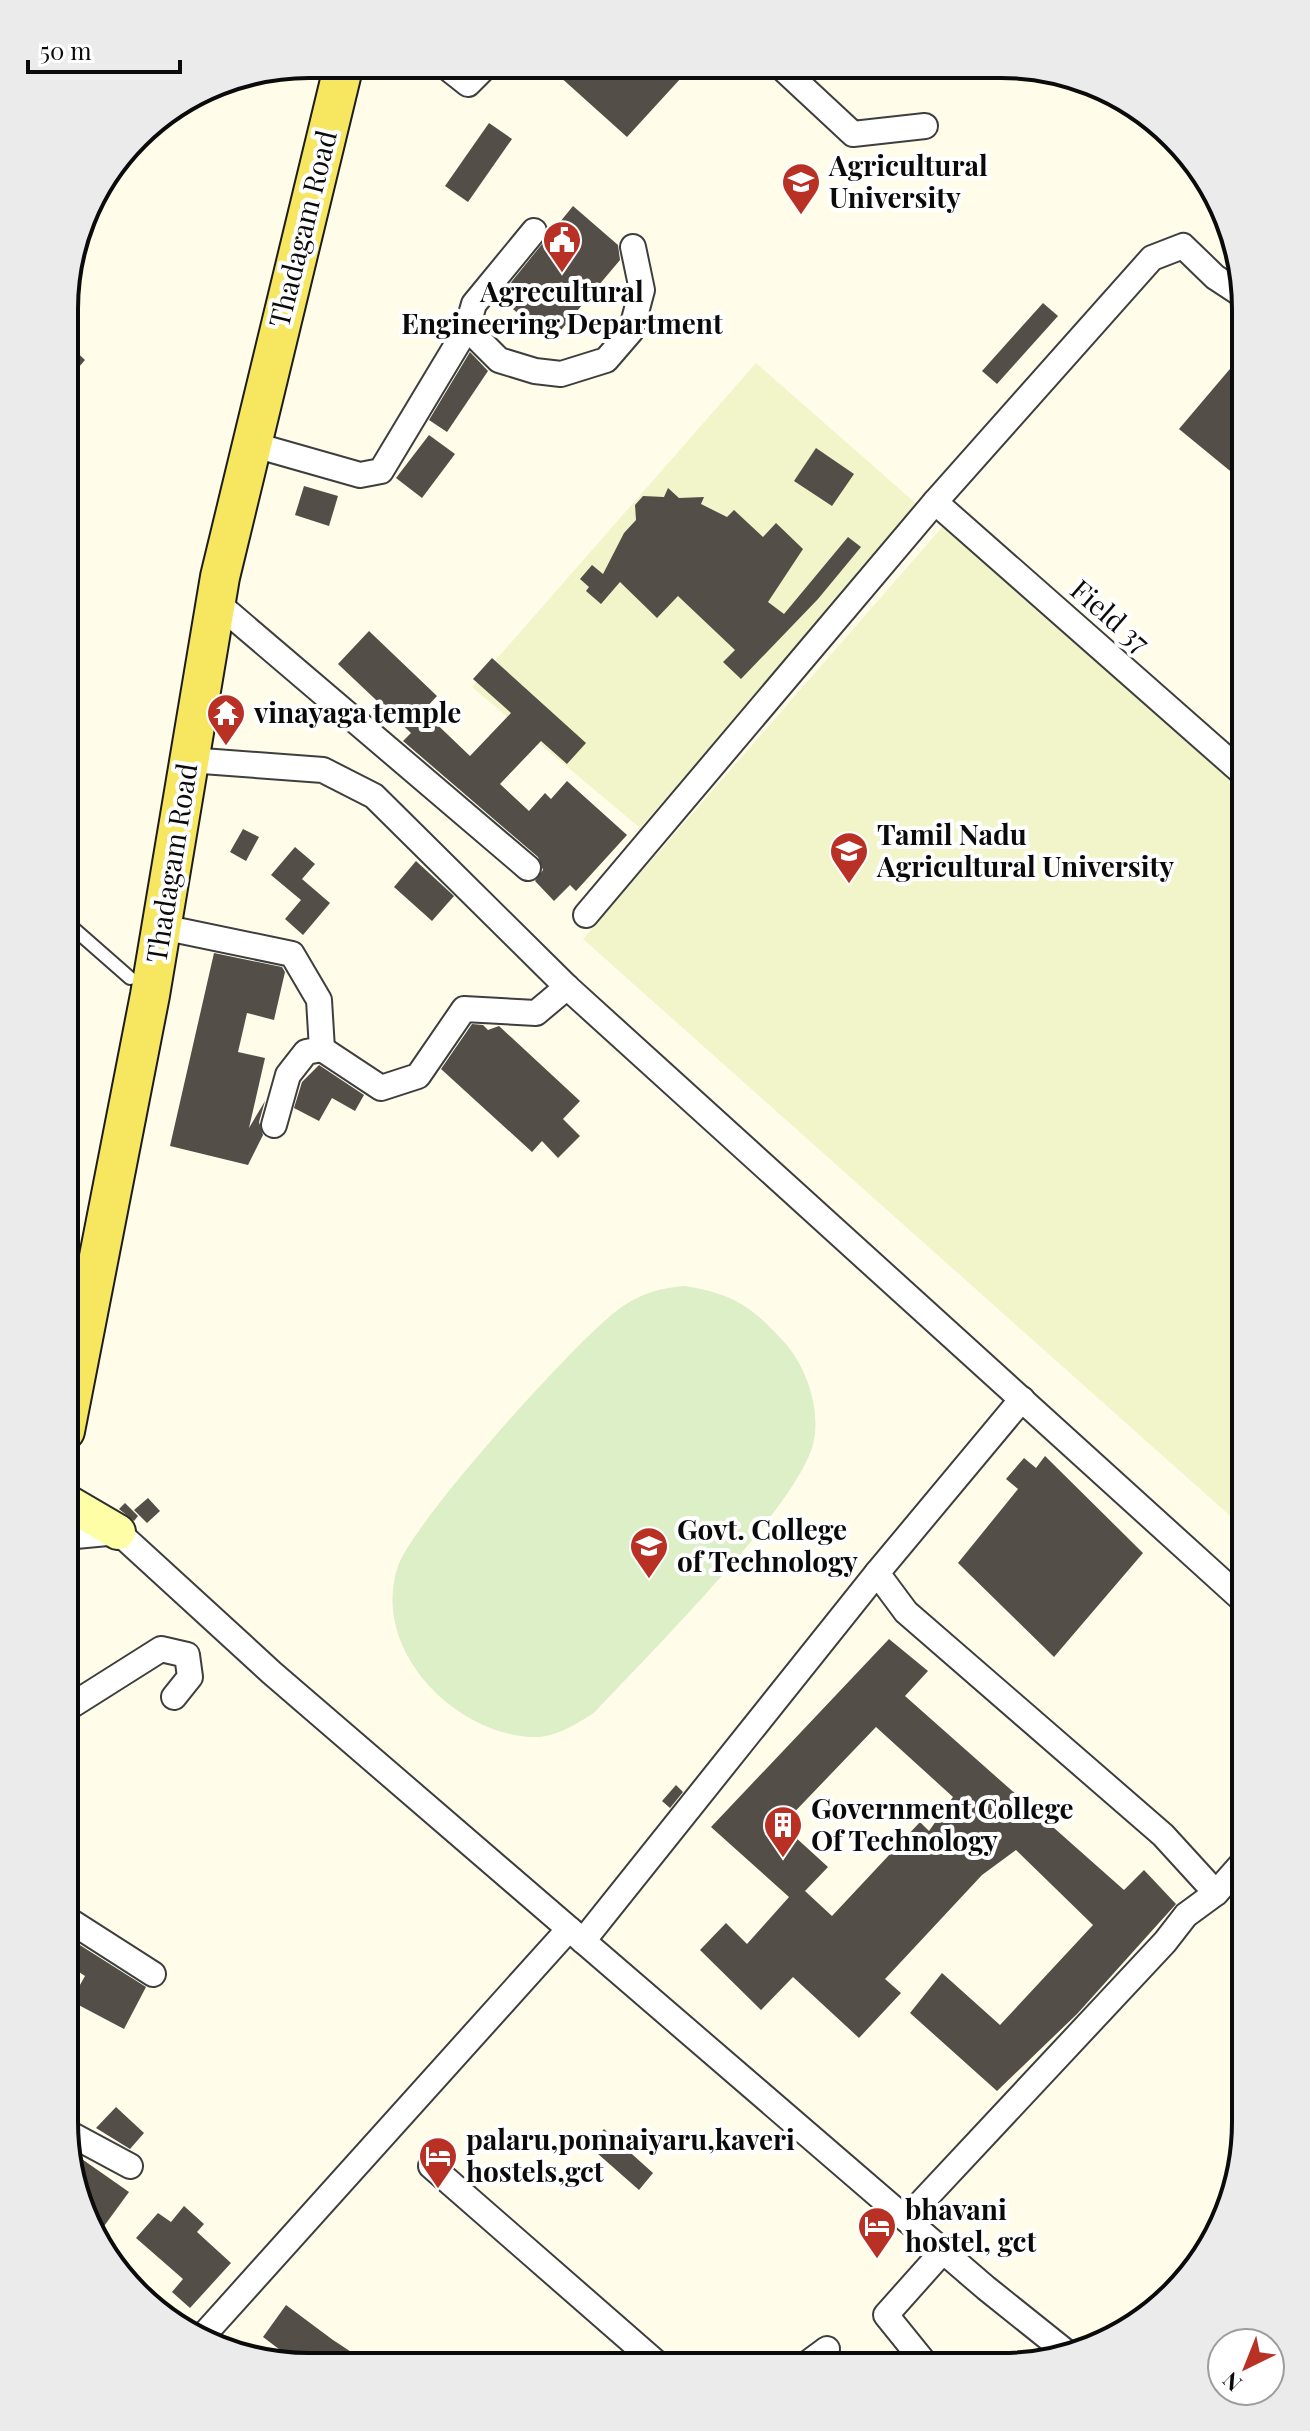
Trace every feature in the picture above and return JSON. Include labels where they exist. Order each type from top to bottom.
[{"type":"main road","name":"Thadagam Road","points":[[78,1248],[213,518],[320,78]]},
{"type":"main road","name":"Thadagam Road","points":[[78,1363],[162,927],[216,602],[251,444],[341,78]]},
{"type":"main road","points":[[78,1509],[118,1532]]},
{"type":"street","points":[[793,78],[853,134],[925,126]]},
{"type":"street","points":[[251,444],[360,475],[381,471],[467,328],[474,304],[534,231]]},
{"type":"street","points":[[586,915],[935,502],[1152,258],[1183,246],[1215,277],[1231,288]]},
{"type":"street","points":[[467,328],[499,360],[535,371],[561,374],[606,360],[631,331],[642,290],[633,247]]},
{"type":"street","name":"Field 37","points":[[935,502],[1232,764]]},
{"type":"street","points":[[216,602],[528,868]]},
{"type":"street","points":[[189,760],[323,770],[374,796],[567,987],[1232,1590]]},
{"type":"street","points":[[162,927],[292,954],[319,1000],[322,1049]]},
{"type":"street","points":[[274,1125],[288,1075],[306,1052],[322,1049],[381,1088],[418,1076],[464,1009],[536,1013],[567,987]]},
{"type":"street","points":[[209,2330],[576,1935],[1022,1399]]},
{"type":"street","points":[[78,1536],[118,1532],[576,1935],[943,2251],[1058,2346]]},
{"type":"street","points":[[877,1573],[906,1612],[1163,1835],[1216,1893]]},
{"type":"street","points":[[187,1655],[218,1623]]},
{"type":"street","points":[[78,1701],[161,1649],[187,1655]]},
{"type":"street","points":[[174,1697],[190,1677],[187,1655]]},
{"type":"street","points":[[906,2219],[1165,1942],[1186,1915],[1232,1878]]},
{"type":"street","points":[[78,1926],[153,1974]]},
{"type":"street","points":[[79,2139],[130,2166]]},
{"type":"street","points":[[431,2166],[645,2353]]},
{"type":"street","points":[[917,2353],[886,2315],[943,2251]]},
{"type":"street","points":[[822,2353],[827,2349]]},
{"type":"lane","points":[[78,932],[130,978]]},
{"type":"green space","points":[[756,363],[920,507],[640,828],[472,687]]},
{"type":"green space","points":[[944,525],[1232,782],[1232,1518],[583,939]]},
{"type":"green space","points":[[684,1286],[716,1293],[741,1304],[763,1321],[793,1354],[806,1377],[815,1415],[814,1440],[803,1467],[782,1502],[752,1540],[594,1713],[565,1730],[541,1737],[503,1732],[475,1721],[448,1703],[425,1682],[408,1656],[396,1627],[393,1597],[398,1566],[410,1543],[465,1472],[572,1352],[630,1301],[652,1292]]},
{"type":"building","points":[[561,78],[681,78],[627,137]]},
{"type":"building","points":[[489,123],[512,139],[468,202],[445,186]]},
{"type":"building","name":"Agrecultural Engineering Department","points":[[573,206],[618,245],[620,260],[551,342],[499,297]]},
{"type":"building","points":[[1043,303],[1058,316],[997,384],[982,371]]},
{"type":"building","points":[[470,352],[488,371],[447,432],[429,420]]},
{"type":"building","points":[[78,353],[85,360],[78,368]]},
{"type":"building","points":[[1232,367],[1232,473],[1179,429]]},
{"type":"building","points":[[429,435],[455,454],[422,498],[396,478]]},
{"type":"building","points":[[816,448],[854,474],[832,506],[794,481]]},
{"type":"building","points":[[304,486],[338,496],[329,526],[295,515]]},
{"type":"building","points":[[668,488],[679,498],[704,497],[701,504],[727,517],[734,510],[763,537],[776,523],[803,549],[768,602],[784,614],[848,537],[861,547],[818,599],[741,679],[723,662],[735,650],[678,596],[657,618],[620,582],[601,604],[586,591],[589,587],[580,579],[592,565],[603,574],[624,533],[636,520],[635,505],[643,496],[664,497]]},
{"type":"building","points":[[369,631],[437,696],[423,711],[470,756],[511,713],[473,679],[492,658],[586,743],[567,764],[541,741],[500,784],[529,811],[545,793],[551,799],[567,781],[627,835],[576,891],[570,885],[554,901],[535,881],[543,870],[538,857],[403,741],[411,733],[338,664]]},
{"type":"building","points":[[243,829],[259,837],[246,861],[230,852]]},
{"type":"building","points":[[295,847],[315,864],[302,879],[330,903],[303,935],[285,919],[301,900],[271,875]]},
{"type":"building","points":[[416,861],[454,896],[432,921],[394,887]]},
{"type":"building","points":[[214,953],[282,967],[285,972],[274,1020],[247,1013],[238,1052],[265,1058],[249,1128],[265,1101],[259,1122],[263,1135],[248,1165],[170,1146]]},
{"type":"building","points":[[472,1024],[483,1025],[488,1030],[499,1026],[580,1101],[563,1119],[580,1136],[558,1158],[542,1141],[532,1152],[441,1069]]},
{"type":"building","points":[[319,1065],[364,1095],[355,1111],[332,1098],[319,1121],[294,1108],[302,1082]]},
{"type":"building","points":[[1045,1456],[1143,1553],[1054,1657],[958,1563],[1018,1489],[1006,1479],[1024,1458],[1036,1468]]},
{"type":"building","points":[[148,1498],[160,1511],[147,1523],[134,1510]]},
{"type":"building","points":[[125,1503],[138,1516],[134,1521],[119,1509]]},
{"type":"building","name":"Government College Of Technology","points":[[889,1639],[928,1671],[905,1696],[1124,1890],[1144,1870],[1176,1904],[1077,2014],[997,2091],[910,2013],[942,1973],[1000,2025],[1093,1925],[1016,1850],[982,1875],[885,1979],[901,1993],[859,2038],[793,1977],[761,2010],[700,1950],[726,1923],[747,1944],[789,1897],[711,1827]],"holes":[[[876,1727],[953,1797],[929,1831],[920,1822],[832,1916],[805,1891],[828,1867],[782,1825]]]},
{"type":"building","points":[[676,1785],[683,1792],[670,1808],[662,1801]]},
{"type":"building","points":[[78,1944],[146,1987],[124,2029],[78,2005],[78,1988],[85,1976],[78,1971]]},
{"type":"building","points":[[116,2107],[144,2133],[130,2149],[96,2128]]},
{"type":"building","points":[[604,2129],[653,2173],[639,2190],[589,2146]]},
{"type":"building","points":[[81,2158],[129,2192],[103,2227],[90,2196]]},
{"type":"building","points":[[184,2206],[204,2224],[197,2232],[231,2263],[190,2308],[172,2292],[183,2279],[136,2238],[158,2213],[171,2222]]},
{"type":"building","points":[[286,2305],[353,2353],[282,2351],[263,2337]]},
{"type":"place","name":"Agricultural University","points":[[801,216]]},
{"type":"place","name":"Agrecultural Engineering Department","points":[[562,274]]},
{"type":"place","name":"vinayaga temple","points":[[226,747]]},
{"type":"place","name":"Tamil Nadu Agricultural University","points":[[849,885]]},
{"type":"place","name":"Govt. College of Technology","points":[[649,1580]]},
{"type":"place","name":"Government College Of Technology","points":[[783,1859]]},
{"type":"place","name":"palaru,ponnaiyaru,kaveri hostels,gct","points":[[438,2190]]},
{"type":"place","name":"bhavani hostel, gct","points":[[877,2260]]}]
